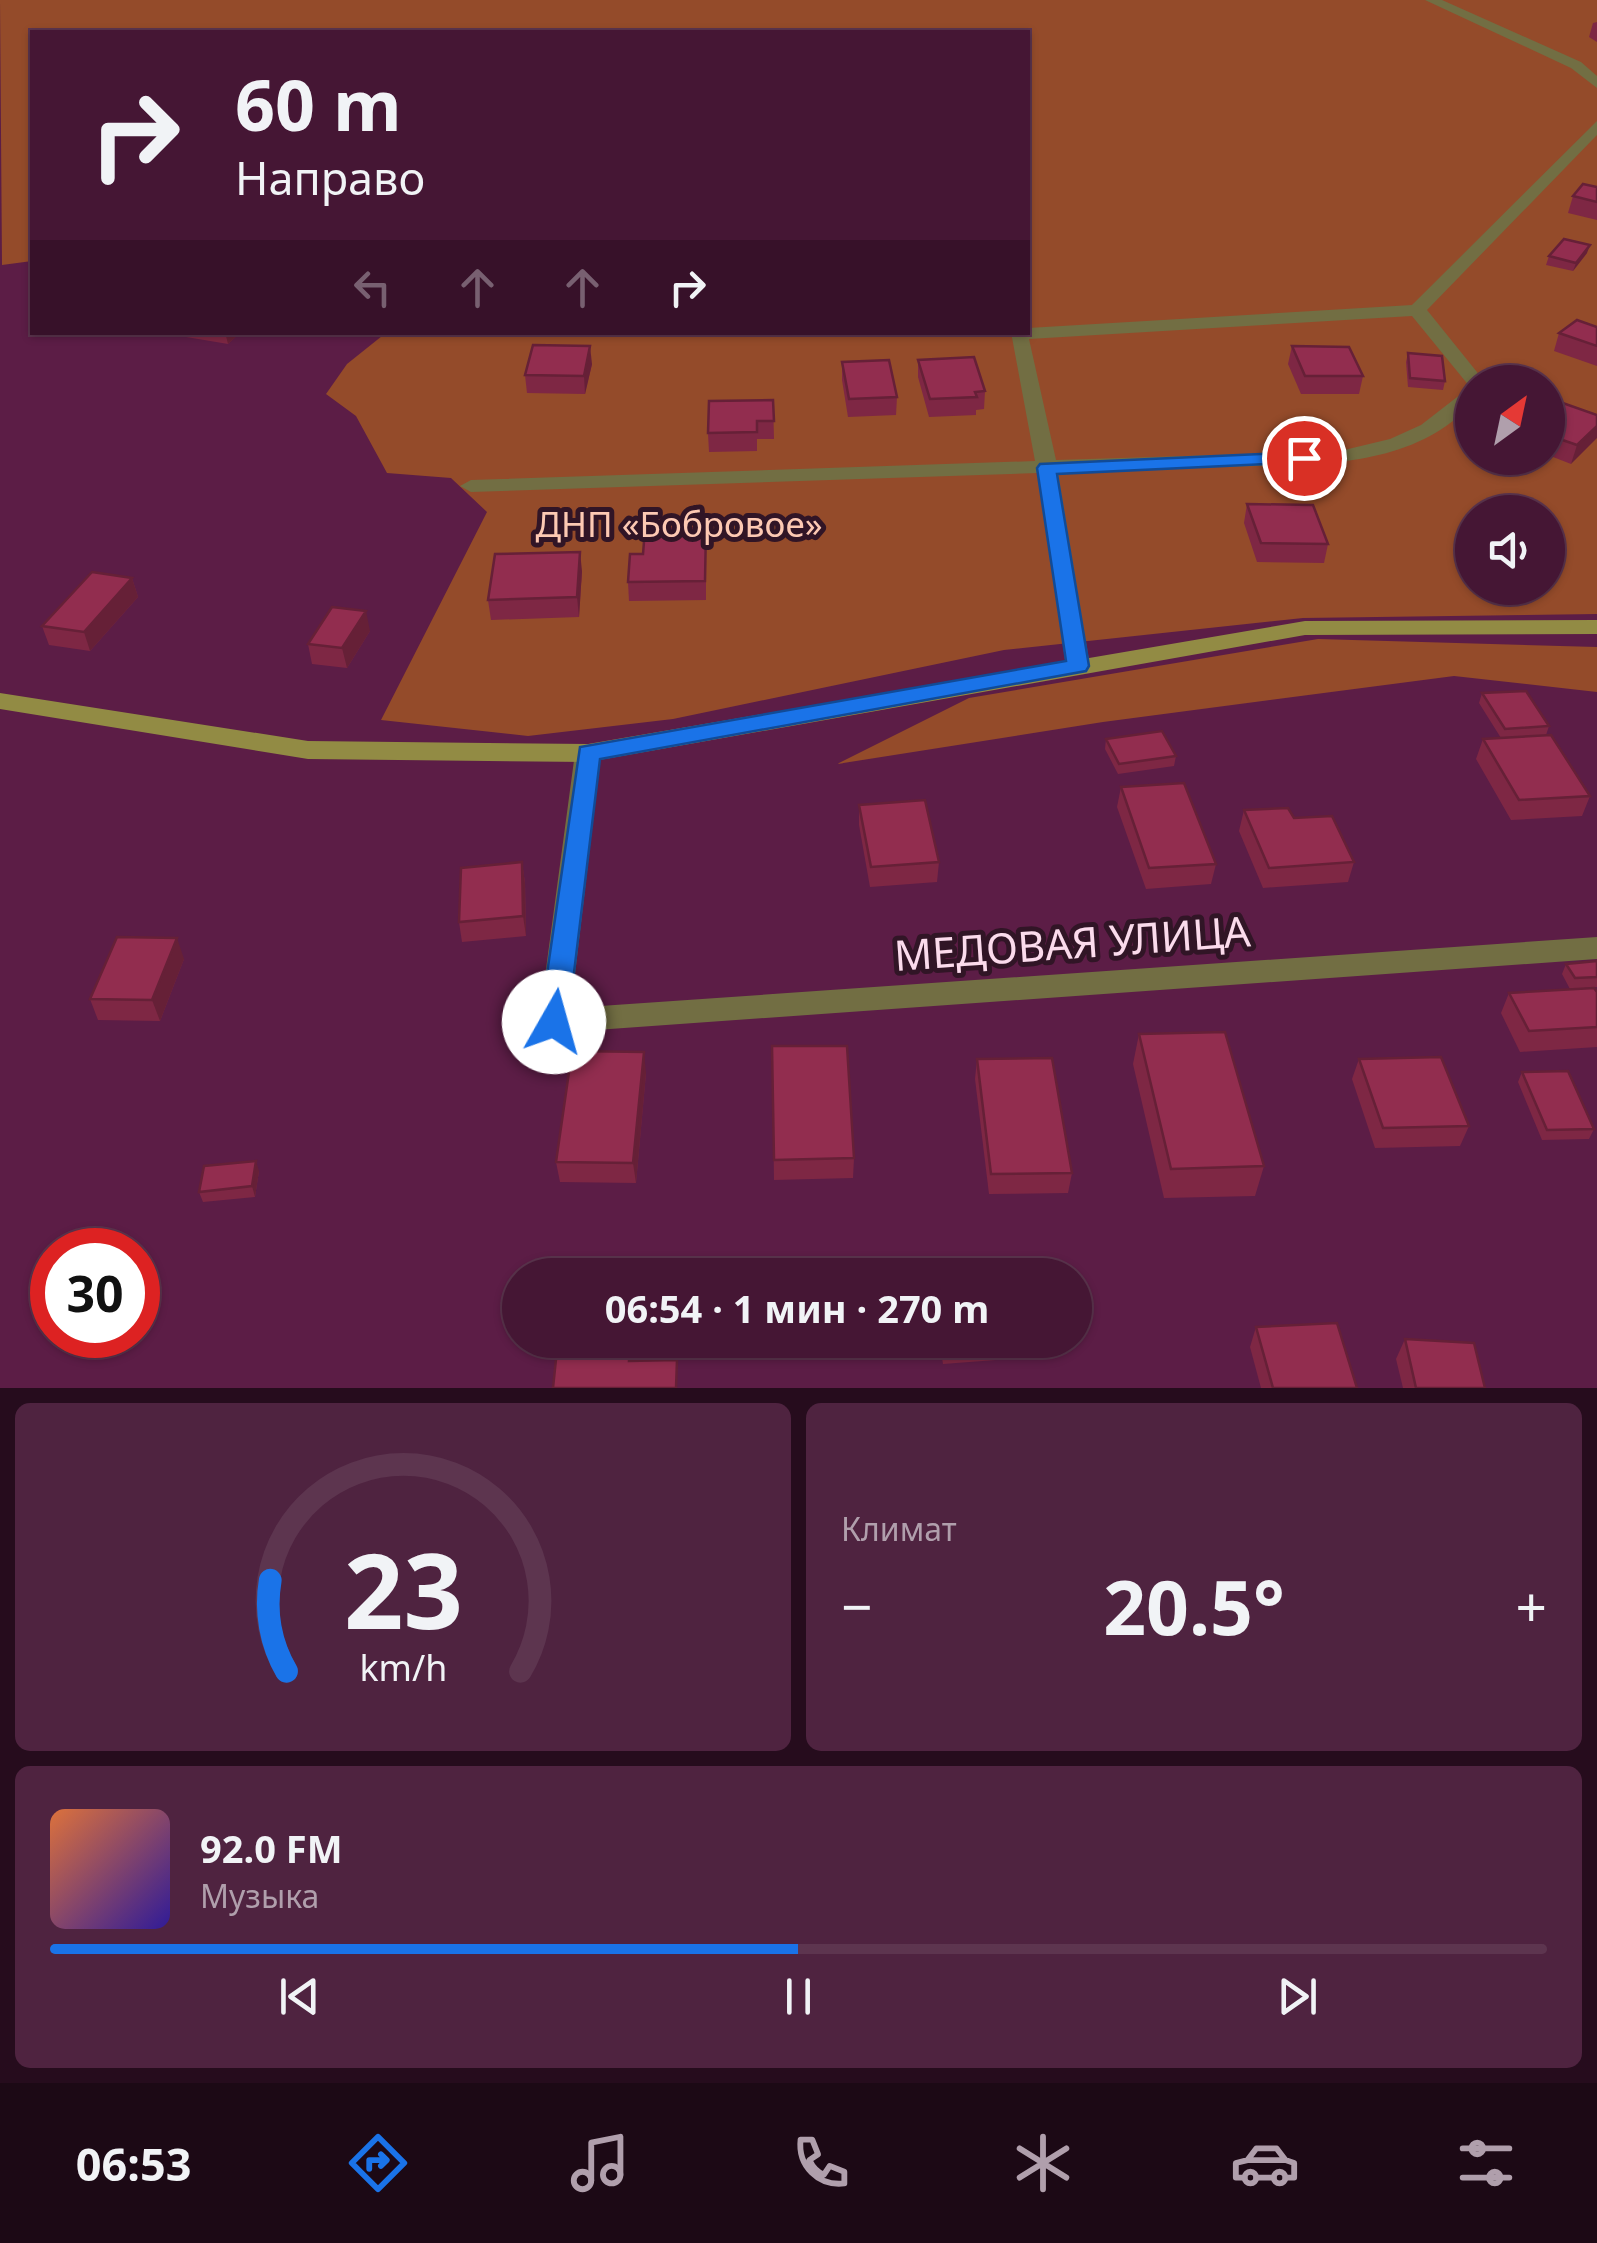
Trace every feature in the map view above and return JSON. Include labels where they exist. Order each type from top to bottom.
[{"type":"main road","points":[[0,701],[308,750],[588,753],[1305,628],[1597,627]]},
{"type":"street","points":[[1430,0],[1576,65],[1597,84]]},
{"type":"street","points":[[1446,6],[1465,0]]},
{"type":"street","points":[[1030,333],[1416,310],[1597,126]]},
{"type":"street","points":[[1416,310],[1461,365]]},
{"type":"street","points":[[1020,335],[1078,666]]},
{"type":"street","points":[[471,486],[1340,456],[1413,440],[1455,413]]},
{"type":"street","name":"МЕДОВАЯ УЛИЦА","points":[[588,753],[554,1022],[1597,948]]},
{"type":"green space","name":"ДНП «Бобровое»","points":[[0,0],[1597,0],[1597,614],[1303,618],[1004,650],[673,719],[528,736],[381,720],[487,512],[451,478],[387,473],[356,416],[326,394],[347,364],[383,335],[1030,335],[1030,30],[30,30],[30,261],[2,265]]},
{"type":"green space","points":[[1318,639],[1597,647],[1597,692],[1454,676],[1103,722],[837,764],[969,698]]},
{"type":"building","points":[[1583,184],[1597,187],[1597,202],[1573,196]]},
{"type":"building","points":[[1564,239],[1590,245],[1576,263],[1549,256]]},
{"type":"building","points":[[1577,320],[1597,327],[1597,346],[1559,333]]},
{"type":"building","points":[[533,345],[590,346],[584,376],[525,375]]},
{"type":"building","points":[[1292,346],[1349,347],[1363,376],[1305,376]]},
{"type":"building","points":[[1408,353],[1442,356],[1445,381],[1410,378]]},
{"type":"building","points":[[974,357],[985,391],[975,392],[977,397],[930,399],[918,360]]},
{"type":"building","points":[[889,360],[897,397],[849,399],[842,362]]},
{"type":"building","points":[[773,400],[774,421],[757,421],[757,432],[708,433],[709,401]]},
{"type":"building","points":[[1565,404],[1597,415],[1597,426],[1577,445],[1565,441]]},
{"type":"building","points":[[1247,504],[1313,505],[1328,544],[1261,543]]},
{"type":"building","points":[[706,528],[705,581],[628,582],[630,554],[643,554],[645,529]]},
{"type":"building","points":[[580,552],[577,597],[488,600],[495,554]]},
{"type":"building","points":[[92,572],[132,578],[84,632],[42,626]]},
{"type":"building","points":[[332,607],[366,611],[342,648],[308,644]]},
{"type":"building","points":[[1526,691],[1549,726],[1505,729],[1482,693]]},
{"type":"building","points":[[1162,731],[1176,756],[1119,764],[1106,739]]},
{"type":"building","points":[[1551,735],[1590,796],[1519,800],[1483,739]]},
{"type":"building","points":[[1184,783],[1216,864],[1149,868],[1121,787]]},
{"type":"building","points":[[925,800],[939,862],[871,867],[859,805]]},
{"type":"building","points":[[1288,808],[1294,818],[1332,816],[1354,862],[1269,868],[1244,810]]},
{"type":"building","points":[[522,862],[523,916],[459,922],[461,868]]},
{"type":"building","points":[[117,937],[177,938],[152,1000],[90,999]]},
{"type":"building","points":[[1597,961],[1597,977],[1575,978],[1566,964]]},
{"type":"building","points":[[1594,988],[1597,1027],[1529,1031],[1509,993]]},
{"type":"building","points":[[1225,1032],[1264,1166],[1171,1169],[1139,1034]]},
{"type":"building","points":[[772,1046],[847,1046],[854,1158],[774,1160]]},
{"type":"building","points":[[572,1051],[644,1052],[633,1163],[556,1162]]},
{"type":"building","points":[[1441,1057],[1469,1126],[1383,1128],[1359,1059]]},
{"type":"building","points":[[1052,1058],[1072,1173],[991,1174],[977,1059]]},
{"type":"building","points":[[1568,1071],[1594,1129],[1547,1130],[1522,1072]]},
{"type":"building","points":[[256,1161],[252,1186],[199,1192],[204,1166]]},
{"type":"building","points":[[1337,1323],[1357,1388],[1273,1388],[1256,1327]]},
{"type":"building","points":[[1405,1339],[1474,1343],[1485,1388],[1416,1388]]},
{"type":"building","points":[[556,1358],[677,1360],[676,1388],[553,1388]]},
{"type":"route","points":[[554,1022],[588,753],[1078,666],[1046,468],[1304,458]]}]
